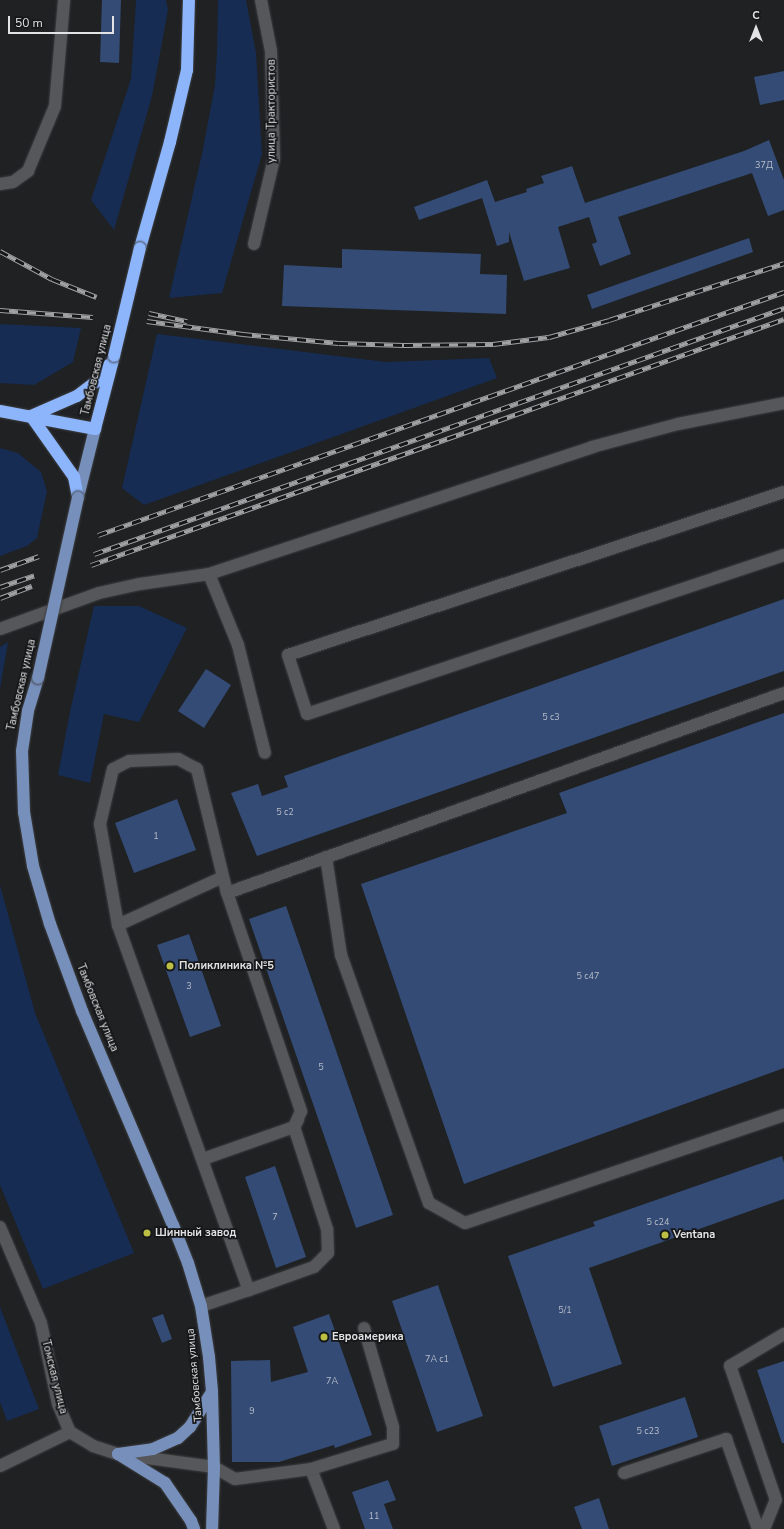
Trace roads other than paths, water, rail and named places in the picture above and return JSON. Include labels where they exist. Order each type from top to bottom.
[{"type":"highway","name":"Тамбовская улица","points":[[95,429],[140,248],[170,142],[187,70],[190,0]]},
{"type":"highway","points":[[31,416],[77,396],[102,377],[114,356]]},
{"type":"highway","points":[[0,411],[95,429]]},
{"type":"highway","points":[[31,416],[74,477],[78,497]]},
{"type":"main road","name":"Тамбовская улица","points":[[95,429],[78,497],[38,678],[28,711],[22,751],[24,812],[33,866],[50,924],[80,1004],[174,1225],[188,1263],[201,1306],[209,1357],[212,1392],[214,1467],[212,1529]]},
{"type":"main road","points":[[118,1454],[153,1449],[178,1438],[190,1427],[212,1392]]},
{"type":"main road","points":[[118,1454],[165,1483],[191,1521],[194,1529]]},
{"type":"street","points":[[0,184],[13,182],[28,171],[55,106],[64,0]]},
{"type":"street","name":"улица Трактористов","points":[[254,244],[274,159],[271,51],[261,0]]},
{"type":"street","points":[[0,629],[99,592],[140,584],[209,574],[592,447],[678,424],[784,403]]},
{"type":"street","points":[[784,492],[288,655],[307,714],[784,554]]},
{"type":"street","points":[[209,574],[238,645],[265,753]]},
{"type":"street","points":[[227,894],[784,693]]},
{"type":"street","points":[[201,1306],[249,1290],[314,1267],[328,1253],[327,1228],[294,1127],[301,1111],[227,894],[197,769],[178,759],[129,761],[113,769],[100,824],[118,925],[249,1290]]},
{"type":"street","points":[[326,857],[341,955],[429,1203],[465,1223],[784,1115]]},
{"type":"street","points":[[118,925],[223,877]]},
{"type":"street","points":[[203,1159],[294,1127]]},
{"type":"street","name":"Томская улица","points":[[0,1227],[41,1323],[58,1404],[70,1432]]},
{"type":"street","points":[[0,1466],[70,1432],[93,1446],[118,1454],[214,1467],[235,1479],[311,1469],[393,1444],[393,1427],[364,1328]]},
{"type":"street","points":[[764,1529],[776,1500],[730,1366],[784,1334]]},
{"type":"street","points":[[624,1473],[726,1439],[758,1529]]},
{"type":"street","points":[[311,1469],[334,1529]]},
{"type":"railway","points":[[0,251],[52,279],[97,297]]},
{"type":"railway","points":[[147,321],[243,334],[339,343],[404,345],[493,344],[549,337],[609,320],[784,263]]},
{"type":"railway","points":[[98,535],[784,292]]},
{"type":"railway","points":[[94,554],[784,308]]},
{"type":"railway","points":[[0,310],[93,317]]},
{"type":"railway","points":[[149,313],[187,321]]},
{"type":"railway","points":[[91,565],[784,319]]},
{"type":"railway","points":[[0,570],[39,556]]},
{"type":"railway","points":[[0,587],[34,575]]},
{"type":"railway","points":[[0,598],[32,586]]},
{"type":"place","name":"Поликлиника №5","points":[[170,966]]},
{"type":"place","name":"Шинный завод","points":[[147,1233]]},
{"type":"place","name":"Ventana","points":[[665,1235]]},
{"type":"place","name":"Евроамерика","points":[[324,1337]]}]
